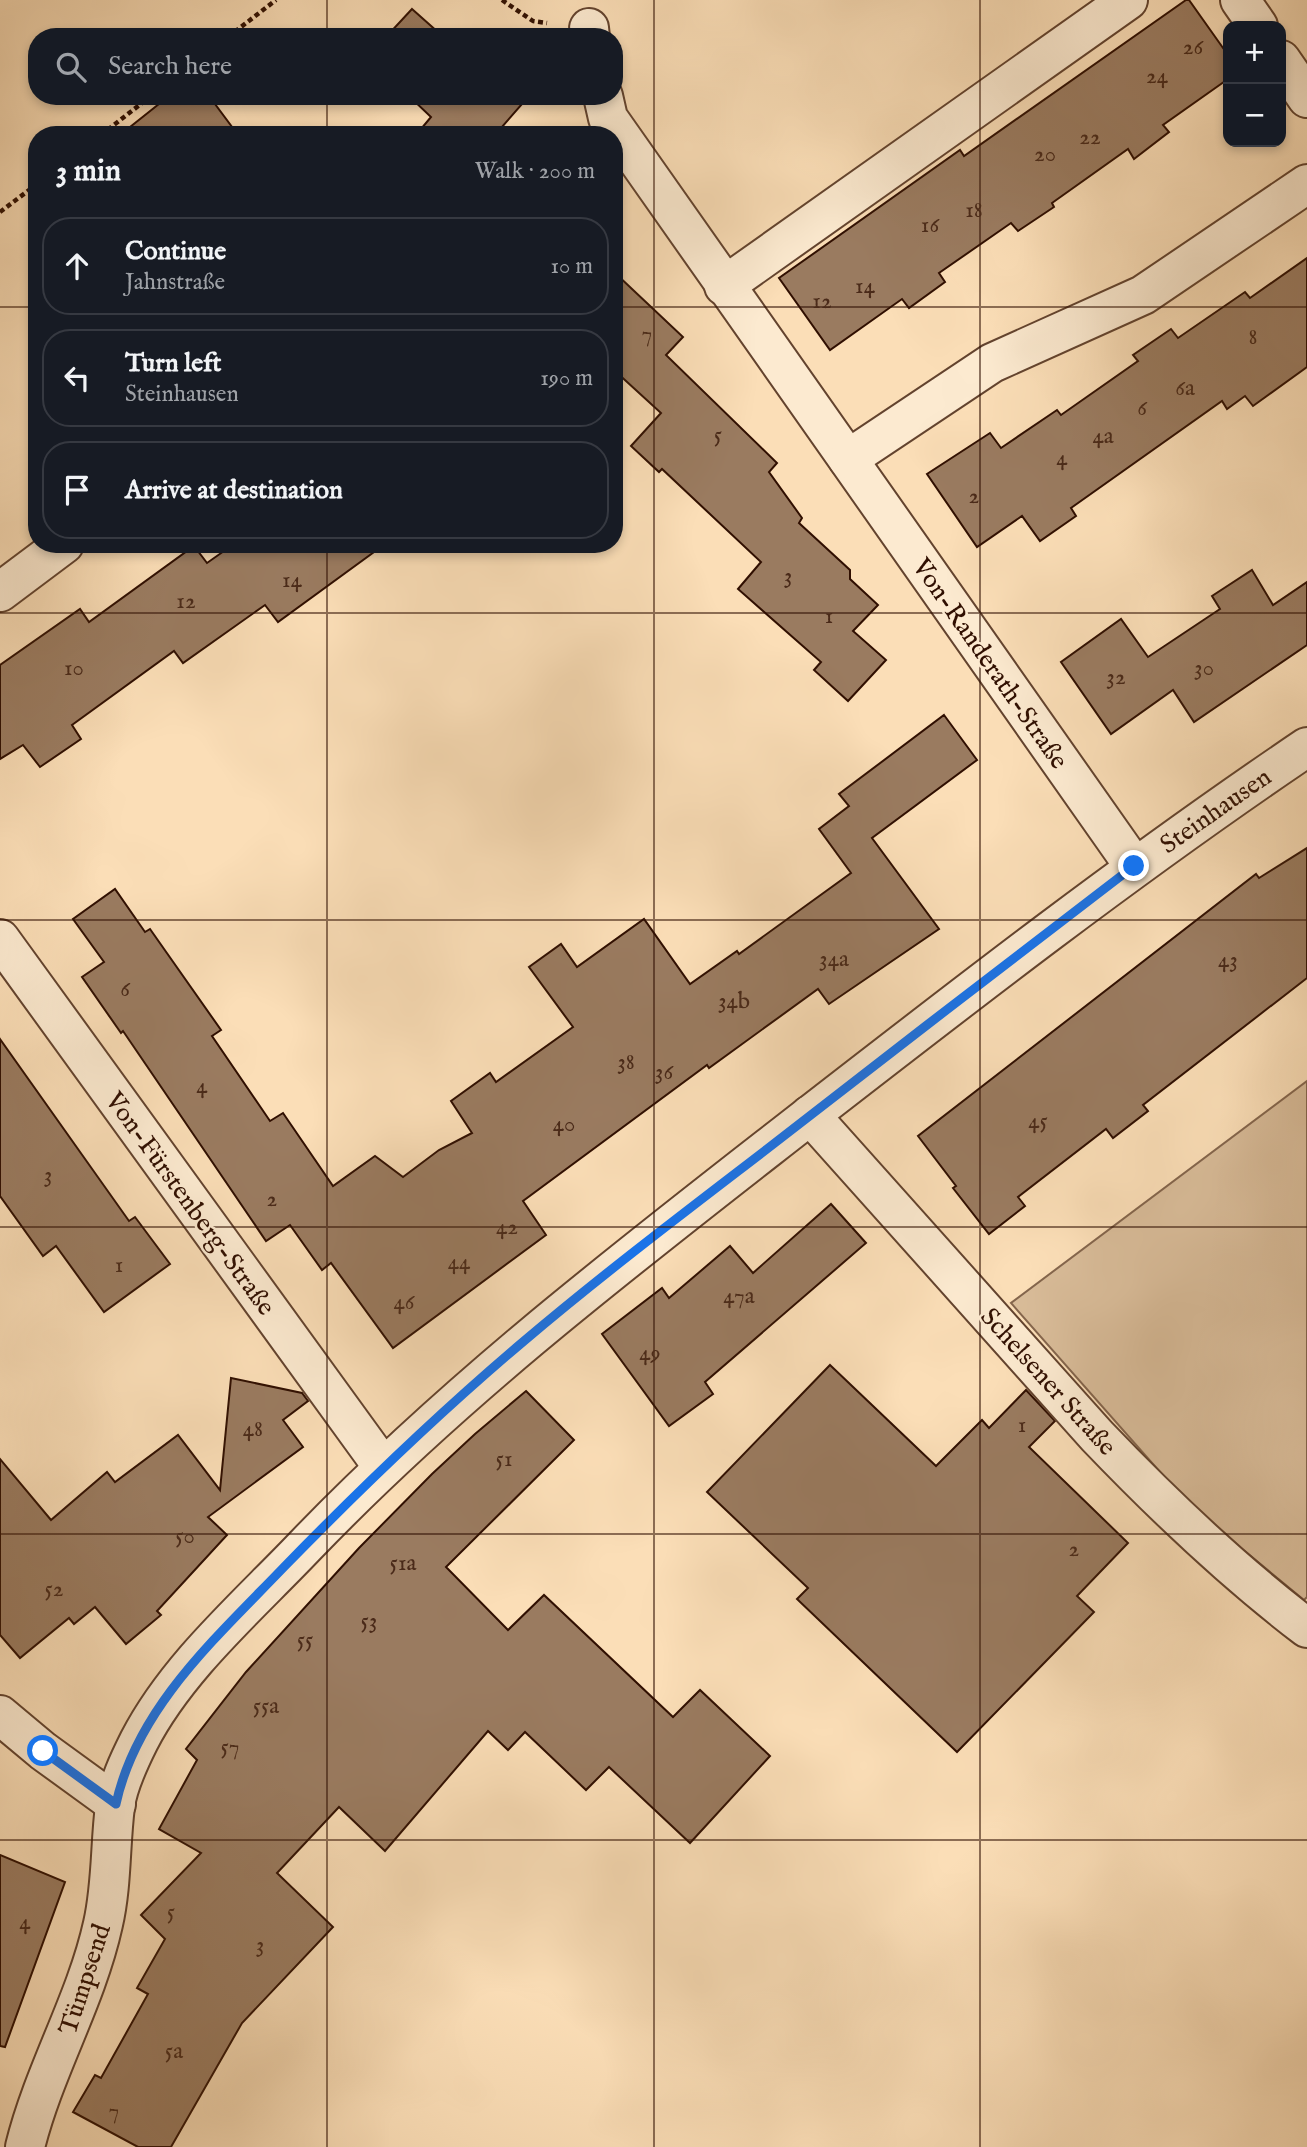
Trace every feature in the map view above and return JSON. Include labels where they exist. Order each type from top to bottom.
[{"type":"street","points":[[724,286],[1128,0]]},
{"type":"street","points":[[1240,0],[1255,21]]},
{"type":"street","points":[[1286,67],[1307,98]]},
{"type":"street","name":"Von-Randerath-Straße","points":[[605,105],[608,118],[614,126]]},
{"type":"street","name":"Von-Randerath-Straße","points":[[623,140],[1134,866]]},
{"type":"street","points":[[848,459],[992,363],[1143,295],[1307,184]]},
{"type":"street","points":[[0,592],[52,553]]},
{"type":"street","name":"Steinhausen","points":[[116,1804],[119,1788],[138,1742],[177,1684],[250,1603],[383,1467],[524,1340],[810,1115],[1134,866],[1307,747]]},
{"type":"street","name":"Von-Fürstenberg-Straße","points":[[0,939],[383,1467]]},
{"type":"street","name":"Schelsener Straße","points":[[810,1115],[1143,1484],[1197,1537],[1307,1628]]},
{"type":"street","points":[[0,1715],[43,1751],[116,1804]]},
{"type":"street","name":"Tümpsend","points":[[25,2147],[80,2000],[103,1924],[112,1864],[116,1804]]},
{"type":"path","points":[[240,28],[276,0]]},
{"type":"path","points":[[113,126],[139,105]]},
{"type":"path","points":[[0,212],[28,191]]},
{"type":"shaded area","points":[[1307,1081],[1307,1597],[1304,1600],[1190,1506],[1011,1303]]},
{"type":"building","points":[[1186,0],[1189,0],[1223,48],[1223,83],[1163,125],[1169,132],[1134,159],[1128,149],[1052,203],[1054,207],[1018,231],[1011,223],[939,273],[945,282],[909,308],[902,299],[830,350],[779,278],[960,150],[964,156]]},
{"type":"building","points":[[412,9],[433,28],[394,28]]},
{"type":"building","points":[[158,105],[216,105],[231,126],[131,126]]},
{"type":"building","points":[[418,105],[521,105],[503,126],[424,126],[431,117]]},
{"type":"building","points":[[1307,258],[1307,367],[1253,406],[1245,396],[1227,409],[1222,401],[1071,508],[1076,516],[1040,541],[1022,516],[977,547],[927,474],[990,433],[1001,448],[1057,410],[1061,415],[1138,361],[1133,355],[1171,329],[1178,338],[1245,292],[1250,298]]},
{"type":"building","points":[[623,280],[683,337],[666,355],[777,463],[769,472],[802,518],[799,523],[850,570],[850,579],[878,605],[853,631],[886,660],[848,701],[814,670],[821,662],[738,589],[761,562],[662,469],[659,472],[631,446],[661,413],[623,378]]},
{"type":"building","points":[[184,553],[199,553],[207,563],[221,553],[373,553],[278,622],[265,605],[183,663],[174,651],[72,725],[81,739],[40,767],[23,745],[0,759],[0,665],[80,609],[89,622]]},
{"type":"building","points":[[1252,570],[1273,605],[1307,582],[1307,645],[1194,722],[1173,690],[1111,734],[1061,662],[1121,619],[1148,657],[1220,609],[1212,596]]},
{"type":"building","points":[[944,715],[977,760],[872,838],[939,929],[829,1004],[818,989],[709,1068],[707,1065],[523,1201],[546,1235],[393,1348],[331,1263],[322,1270],[290,1225],[266,1241],[123,1031],[121,1033],[82,977],[104,962],[73,919],[115,889],[145,932],[150,929],[221,1030],[212,1036],[270,1121],[283,1113],[333,1186],[375,1156],[403,1177],[439,1150],[472,1133],[451,1101],[490,1073],[496,1082],[573,1027],[529,967],[561,944],[577,967],[644,919],[690,984],[737,951],[739,954],[851,873],[819,829],[849,806],[839,794]]},
{"type":"building","points":[[1307,848],[1307,978],[1143,1105],[1148,1111],[1113,1138],[1106,1129],[1018,1197],[1025,1206],[989,1234],[953,1188],[956,1186],[918,1136],[1256,874],[1259,878]]},
{"type":"building","points":[[0,1039],[129,1221],[135,1217],[170,1264],[104,1312],[56,1246],[43,1256],[0,1196]]},
{"type":"building","points":[[831,1204],[866,1243],[705,1382],[713,1394],[669,1426],[602,1334],[662,1288],[669,1298],[730,1246],[753,1273]]},
{"type":"building","points":[[830,1365],[936,1466],[982,1420],[989,1428],[1026,1390],[1055,1421],[1029,1447],[1128,1543],[1077,1596],[1094,1612],[957,1752],[797,1599],[808,1588],[707,1492]]},
{"type":"building","points":[[231,1378],[302,1393],[308,1401],[283,1420],[303,1447],[208,1517],[227,1535],[157,1611],[161,1615],[126,1644],[95,1607],[74,1624],[69,1618],[20,1658],[0,1635],[0,1459],[51,1520],[107,1472],[115,1482],[178,1435],[220,1490]]},
{"type":"building","points":[[526,1391],[574,1440],[446,1567],[508,1630],[544,1595],[673,1717],[700,1690],[770,1756],[690,1843],[609,1767],[586,1790],[525,1732],[508,1750],[488,1731],[385,1851],[339,1807],[277,1873],[333,1927],[242,2023],[171,2147],[138,2147],[73,2112],[95,2075],[101,2078],[148,1994],[137,1988],[165,1939],[141,1915],[201,1853],[159,1829],[197,1760],[186,1749],[246,1672],[359,1548],[432,1474]]},
{"type":"building","points":[[0,1855],[65,1882],[5,2047],[0,2046]]},
{"type":"route","points":[[43,1751],[116,1804],[119,1788],[138,1742],[164,1701],[192,1665],[329,1521],[417,1435],[524,1340],[666,1227],[1134,866]]}]
